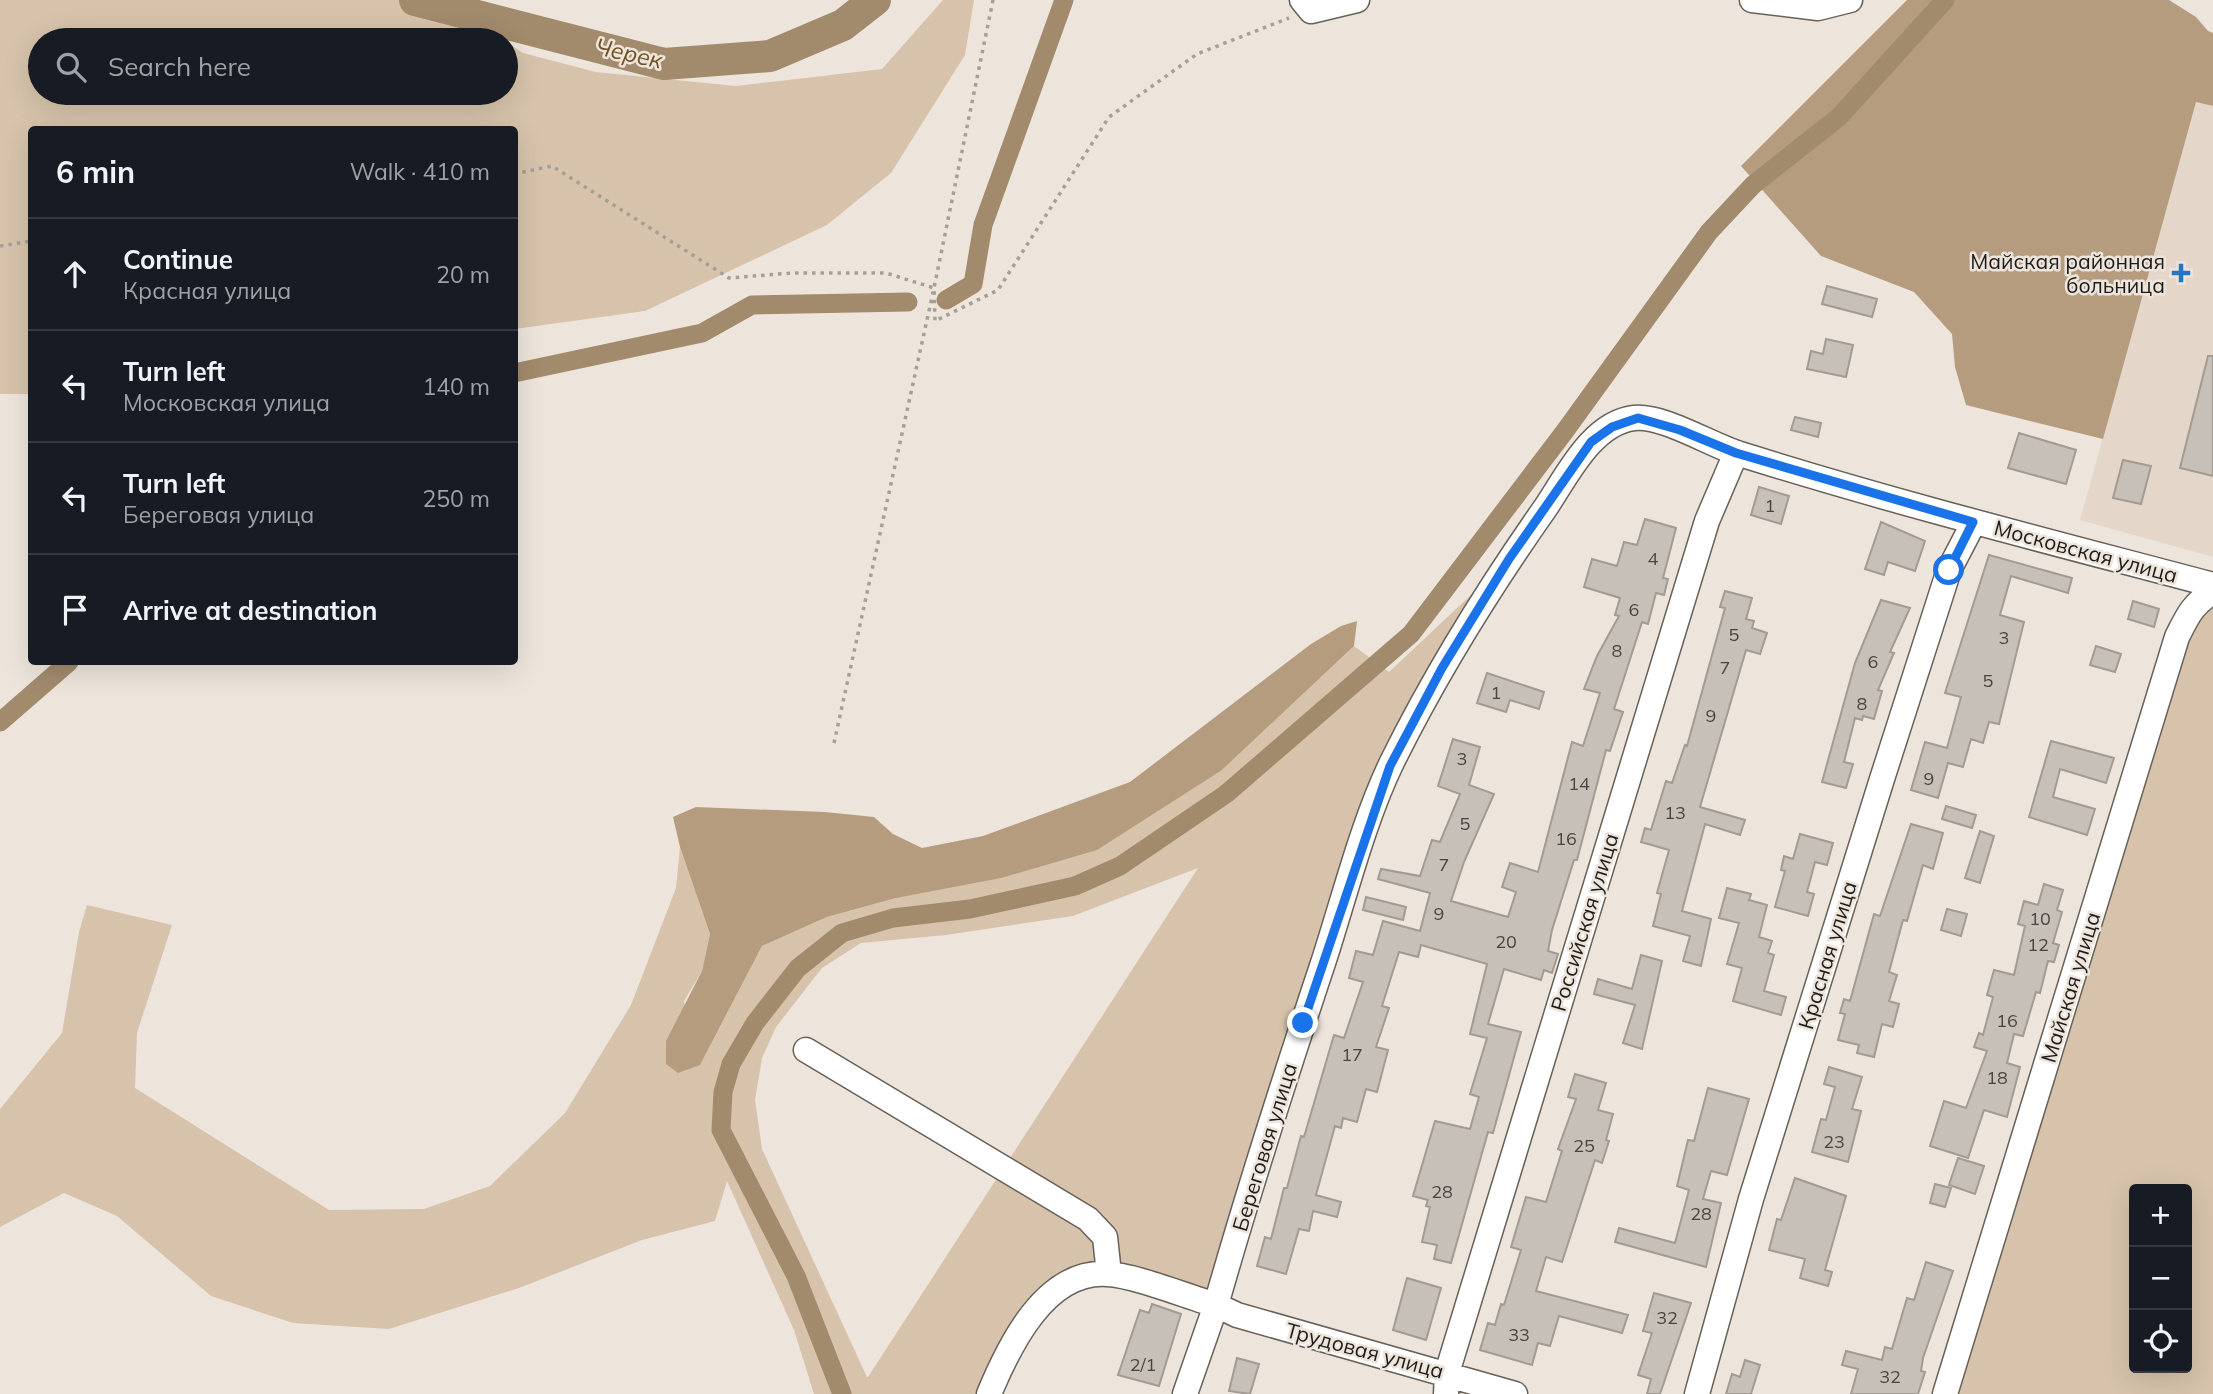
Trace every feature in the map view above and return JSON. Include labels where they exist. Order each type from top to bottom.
[{"type":"street","points":[[1307,5],[1357,0]]},
{"type":"street","points":[[1752,0],[1817,4],[1850,0]]},
{"type":"street","name":"Московская улица","points":[[1638,418],[1680,430],[1736,453],[1973,522],[2213,585]]},
{"type":"street","name":"Береговая улица","points":[[1185,1394],[1216,1305],[1249,1190],[1356,861],[1390,766],[1442,668],[1509,559],[1591,442],[1612,427],[1638,418]]},
{"type":"street","name":"Российская улица","points":[[1446,1383],[1707,521],[1736,453]]},
{"type":"street","name":"Красная улица","points":[[1697,1394],[1751,1199],[1878,792],[1949,570],[1973,522]]},
{"type":"street","name":"Майская улица","points":[[1945,1394],[2177,637],[2189,611],[2213,592]]},
{"type":"street","points":[[806,1050],[1088,1219],[1105,1237],[1109,1274]]},
{"type":"street","points":[[989,1394],[1013,1343],[1040,1306],[1073,1279],[1087,1274],[1109,1274],[1216,1305]]},
{"type":"street","name":"Трудовая улица","points":[[1216,1305],[1237,1315],[1446,1383],[1515,1394]]},
{"type":"path","points":[[834,743],[934,288],[993,0]]},
{"type":"path","points":[[934,288],[935,321],[998,290],[1109,117],[1197,54],[1307,5]]},
{"type":"path","points":[[518,173],[552,166],[729,278],[792,273],[886,273],[934,288]]},
{"type":"path","points":[[0,246],[28,242]]},
{"type":"shaded area","points":[[0,0],[440,0],[484,28],[28,28],[28,105],[518,105],[518,50],[596,72],[736,86],[882,69],[943,0],[974,0],[965,55],[891,173],[827,225],[645,311],[518,329],[518,126],[28,126],[28,394],[0,394]]},
{"type":"shaded area","points":[[1907,0],[2169,0],[2196,17],[2213,33],[2213,106],[2196,102],[2103,439],[1966,405],[1955,367],[1952,334],[1914,292],[1821,256],[1741,166]]},
{"type":"shaded area","name":"Майская районная больница","points":[[2196,101],[2213,106],[2213,557],[2080,520]]},
{"type":"shaded area","points":[[1509,559],[1390,766],[1216,1305],[1073,1279],[989,1394],[814,1394],[794,1330],[727,1181],[715,1221],[642,1240],[519,1288],[389,1329],[293,1323],[211,1296],[117,1216],[64,1193],[0,1227],[0,1109],[62,1033],[79,932],[87,905],[172,925],[137,1033],[135,1088],[329,1210],[424,1209],[490,1186],[565,1113],[631,1005],[676,888],[680,847],[710,934],[702,971],[684,1001],[700,1065],[762,946],[827,917],[896,898],[1222,770],[1354,646],[1389,672]],"holes":[[[1198,868],[868,1377],[762,1149],[755,1100],[762,1058],[776,1027],[822,968],[861,943],[946,935],[1073,916]]]},
{"type":"shaded area","points":[[2213,593],[2213,1394],[1951,1394],[2177,637]]},
{"type":"shaded area","points":[[1357,621],[1354,646],[1222,770],[1097,850],[1001,878],[896,898],[827,917],[762,946],[700,1065],[678,1073],[666,1064],[666,1041],[702,971],[710,934],[680,847],[673,817],[696,807],[825,812],[874,817],[893,834],[922,848],[983,836],[1130,782],[1311,644],[1341,626]]},
{"type":"building","points":[[1827,286],[1877,299],[1872,317],[1822,304]]},
{"type":"building","points":[[1826,339],[1853,345],[1846,377],[1807,369],[1811,351],[1823,354]]},
{"type":"building","points":[[2208,356],[2213,356],[2213,476],[2180,468]]},
{"type":"building","points":[[1795,417],[1821,423],[1818,437],[1791,430]]},
{"type":"building","points":[[2019,433],[2076,450],[2066,484],[2008,468]]},
{"type":"building","points":[[2123,460],[2151,466],[2141,504],[2113,498]]},
{"type":"building","points":[[1759,487],[1789,496],[1781,524],[1751,515]]},
{"type":"building","points":[[1645,519],[1676,528],[1663,578],[1668,579],[1664,595],[1656,593],[1648,624],[1642,622],[1614,709],[1623,712],[1610,751],[1606,750],[1577,860],[1574,860],[1552,930],[1548,951],[1558,954],[1552,973],[1544,970],[1541,980],[1504,969],[1488,1024],[1521,1032],[1493,1133],[1488,1132],[1451,1263],[1434,1259],[1437,1245],[1422,1242],[1430,1207],[1426,1206],[1428,1200],[1413,1196],[1435,1121],[1470,1129],[1479,1097],[1470,1094],[1487,1038],[1470,1034],[1487,964],[1421,945],[1418,957],[1399,952],[1382,1006],[1389,1008],[1376,1047],[1388,1050],[1377,1092],[1366,1089],[1357,1122],[1343,1118],[1341,1128],[1335,1126],[1316,1195],[1341,1202],[1337,1217],[1313,1211],[1309,1231],[1299,1229],[1286,1274],[1257,1266],[1265,1237],[1271,1239],[1284,1188],[1287,1188],[1301,1136],[1304,1137],[1334,1035],[1344,1038],[1363,982],[1349,978],[1356,951],[1373,955],[1383,921],[1420,931],[1430,893],[1378,879],[1381,869],[1420,876],[1432,840],[1440,842],[1460,794],[1438,786],[1453,739],[1480,747],[1469,785],[1494,794],[1464,862],[1451,901],[1508,917],[1516,892],[1502,887],[1510,863],[1538,872],[1572,742],[1583,746],[1600,693],[1584,689],[1597,656],[1619,616],[1615,615],[1620,598],[1584,587],[1592,559],[1617,566],[1624,542],[1637,545]]},
{"type":"building","points":[[1881,522],[1925,541],[1915,571],[1888,562],[1884,575],[1865,569]]},
{"type":"building","points":[[1989,555],[2072,578],[2068,593],[2011,576],[2000,615],[2024,622],[1999,724],[1989,722],[1983,743],[1971,739],[1963,767],[1948,763],[1938,798],[1911,790],[1925,742],[1947,748],[1961,697],[1945,693]]},
{"type":"building","points":[[1725,591],[1752,598],[1746,619],[1754,621],[1752,628],[1767,633],[1760,654],[1746,650],[1700,807],[1745,820],[1740,835],[1705,824],[1682,911],[1711,919],[1701,966],[1683,961],[1690,936],[1653,926],[1661,894],[1657,893],[1669,850],[1641,842],[1645,828],[1651,830],[1666,781],[1672,783],[1685,745],[1687,746],[1725,608],[1720,607]]},
{"type":"building","points":[[1881,600],[1910,608],[1890,652],[1894,653],[1878,690],[1882,691],[1874,719],[1863,716],[1862,720],[1855,718],[1844,762],[1853,764],[1846,788],[1822,782],[1855,663]]},
{"type":"building","points":[[2133,601],[2159,609],[2154,627],[2128,619]]},
{"type":"building","points":[[2096,646],[2121,654],[2115,672],[2090,665]]},
{"type":"building","points":[[1487,673],[1544,692],[1539,709],[1510,700],[1506,712],[1477,703]]},
{"type":"building","points":[[2051,741],[2114,758],[2106,783],[2060,769],[2053,797],[2095,809],[2087,835],[2029,817]]},
{"type":"building","points":[[1946,806],[1976,815],[1972,828],[1942,819]]},
{"type":"building","points":[[1911,824],[1943,833],[1933,869],[1923,865],[1907,921],[1903,920],[1889,972],[1897,975],[1889,1001],[1899,1004],[1893,1027],[1882,1024],[1874,1057],[1857,1053],[1859,1045],[1838,1040],[1845,1014],[1840,1013],[1844,999],[1850,1001],[1874,914],[1880,916]]},
{"type":"building","points":[[1980,831],[1994,836],[1980,883],[1965,878]]},
{"type":"building","points":[[1800,834],[1833,843],[1827,865],[1815,862],[1807,892],[1814,894],[1808,916],[1775,907],[1785,871],[1781,870],[1784,856],[1793,859]]},
{"type":"building","points":[[2044,884],[2063,890],[2057,910],[2062,912],[2053,943],[2059,945],[2054,962],[2048,961],[2040,993],[2036,992],[2023,1036],[2014,1034],[2007,1063],[2020,1067],[2007,1117],[1984,1110],[1968,1158],[1930,1146],[1944,1101],[1966,1108],[1987,1051],[1974,1047],[1979,1033],[1983,1035],[1993,997],[1987,995],[1994,970],[2014,975],[2025,926],[2018,924],[2024,901],[2038,905]]},
{"type":"building","points":[[1727,888],[1751,894],[1749,900],[1767,905],[1759,937],[1772,941],[1768,953],[1774,955],[1764,991],[1786,997],[1781,1015],[1733,1001],[1742,968],[1727,964],[1739,923],[1719,918]]},
{"type":"building","points":[[1366,897],[1406,907],[1403,920],[1363,910]]},
{"type":"building","points":[[1947,909],[1967,914],[1961,936],[1941,930]]},
{"type":"building","points":[[1641,955],[1662,961],[1642,1049],[1623,1043],[1635,1005],[1594,994],[1598,979],[1632,989]]},
{"type":"building","points":[[1829,1067],[1862,1077],[1852,1109],[1861,1111],[1848,1162],[1812,1152],[1821,1119],[1826,1120],[1835,1087],[1824,1084]]},
{"type":"building","points":[[1575,1074],[1606,1083],[1598,1110],[1613,1114],[1606,1140],[1609,1141],[1602,1163],[1595,1160],[1562,1262],[1546,1257],[1536,1291],[1628,1315],[1622,1333],[1559,1316],[1550,1346],[1538,1343],[1532,1365],[1480,1350],[1488,1323],[1495,1325],[1501,1304],[1504,1305],[1521,1250],[1511,1247],[1526,1197],[1546,1202],[1562,1151],[1558,1149],[1576,1099],[1568,1097]]},
{"type":"building","points":[[1708,1088],[1749,1099],[1727,1175],[1711,1171],[1703,1199],[1721,1203],[1706,1267],[1615,1242],[1619,1228],[1675,1243],[1689,1190],[1677,1186],[1688,1140],[1694,1141]]},
{"type":"building","points":[[1958,1158],[1984,1166],[1975,1194],[1949,1185]]},
{"type":"building","points":[[1795,1178],[1846,1196],[1825,1270],[1832,1272],[1828,1286],[1800,1278],[1805,1259],[1769,1250],[1777,1219],[1781,1220]]},
{"type":"building","points":[[1935,1184],[1951,1188],[1945,1207],[1930,1203]]},
{"type":"building","points":[[1926,1262],[1953,1271],[1923,1358],[1921,1371],[1925,1372],[1918,1394],[1851,1394],[1858,1369],[1842,1365],[1846,1351],[1882,1360],[1885,1347],[1892,1349],[1907,1298],[1914,1300]]},
{"type":"building","points":[[1407,1278],[1441,1288],[1426,1340],[1393,1330]]},
{"type":"building","points":[[1654,1293],[1691,1303],[1660,1394],[1647,1394],[1651,1379],[1638,1375],[1652,1333],[1643,1331]]},
{"type":"building","points":[[1152,1304],[1181,1314],[1159,1386],[1118,1375],[1140,1310],[1149,1313]]},
{"type":"building","points":[[1237,1358],[1259,1364],[1250,1394],[1229,1391]]},
{"type":"building","points":[[1745,1360],[1760,1365],[1751,1394],[1726,1394],[1732,1374],[1740,1377]]},
{"type":"waterway","name":"Черек","points":[[415,0],[664,64],[770,56],[843,25],[875,0]]},
{"type":"waterway","points":[[946,300],[973,284],[983,225],[1064,0]]},
{"type":"waterway","points":[[842,1394],[796,1276],[721,1130],[723,1092],[731,1064],[755,1023],[798,968],[842,933],[893,918],[970,909],[1075,886],[1120,866],[1226,794],[1411,634],[1565,431],[1709,232],[1753,185],[1839,117],[1945,0]]},
{"type":"waterway","points":[[518,372],[702,333],[752,305],[908,302]]},
{"type":"waterway","points":[[0,722],[66,665]]},
{"type":"place","name":"Майская районная больница","points":[[2181,273]]},
{"type":"route","points":[[1303,1023],[1390,766],[1442,668],[1509,559],[1591,442],[1612,427],[1628,419],[1656,422],[1736,453],[1973,522],[1949,570]]}]
